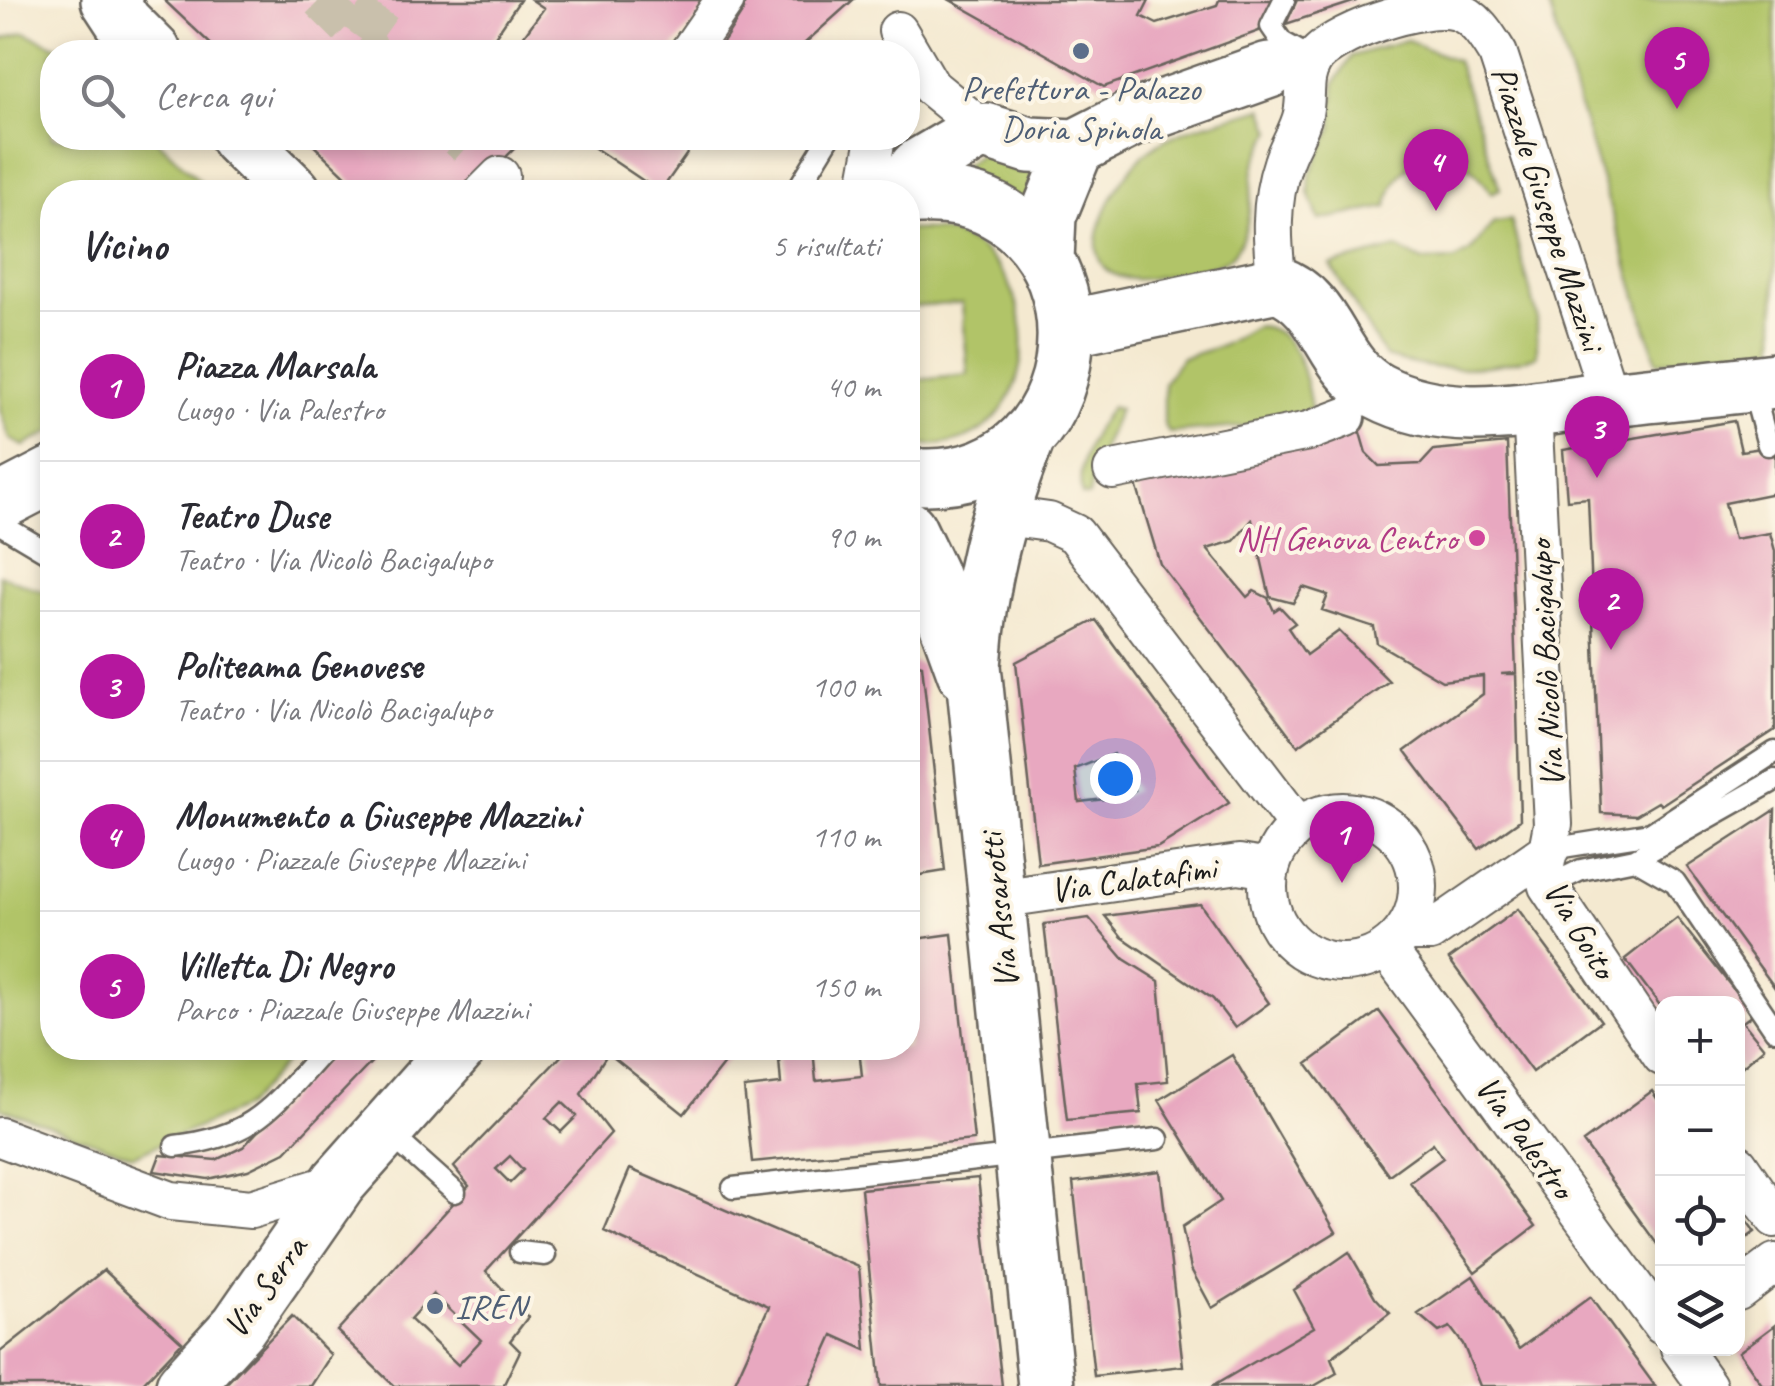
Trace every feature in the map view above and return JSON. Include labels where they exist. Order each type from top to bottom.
[{"type":"main road","points":[[109,0],[141,40]]},
{"type":"main road","points":[[908,180],[918,166],[958,140],[986,131],[1030,145],[1076,147],[1131,119],[1291,64]]},
{"type":"main road","points":[[1046,260],[1048,216],[1076,147]]},
{"type":"main road","points":[[250,150],[281,180]]},
{"type":"main road","points":[[920,195],[931,194],[980,205],[1014,224],[1046,260],[1061,290],[1068,328],[1062,376],[1050,404],[1028,434],[1011,450],[969,471],[920,477]]},
{"type":"main road","points":[[1068,328],[1276,284],[1290,289],[1316,311],[1343,364],[1378,391],[1420,408],[1470,415],[1610,399],[1767,410]]},
{"type":"main road","points":[[969,667],[978,594],[998,515],[1028,434]]},
{"type":"main road","points":[[920,486],[944,503],[998,515]]},
{"type":"main road","points":[[920,556],[969,667]]},
{"type":"main road","name":"Via Assarotti","points":[[969,667],[998,899],[1046,1386]]},
{"type":"main road","name":"Via Assarotti","points":[[969,667],[1010,1110],[1021,1157]]},
{"type":"main road","name":"Via Serra","points":[[184,1386],[239,1326],[339,1182],[447,1060]]},
{"type":"street","points":[[698,40],[725,0]]},
{"type":"street","points":[[1276,284],[1272,208],[1284,159],[1303,115],[1305,81],[1291,64],[1334,40],[1424,8],[1440,7],[1469,16]]},
{"type":"street","name":"Piazzale Giuseppe Mazzini","points":[[1469,16],[1498,54],[1610,399]]},
{"type":"street","points":[[920,68],[931,87],[986,131]]},
{"type":"street","points":[[868,180],[874,150]]},
{"type":"street","name":"Via Nicolò Bacigalupo","points":[[1532,408],[1552,804],[1549,868]]},
{"type":"street","points":[[1113,470],[1309,431],[1346,418]]},
{"type":"street","points":[[998,515],[1038,519],[1075,534],[1298,826]]},
{"type":"street","points":[[1396,941],[1418,887],[1404,842],[1388,826],[1366,815],[1342,811],[1298,826],[1280,844],[1269,869],[1267,895],[1274,920],[1289,941],[1310,956],[1336,963],[1362,961],[1396,941],[1430,932],[1491,888],[1549,868]]},
{"type":"street","name":"Via Calatafimi","points":[[998,899],[1239,864],[1269,869]]},
{"type":"street","name":"Via Goito","points":[[1549,868],[1655,1044]]},
{"type":"street","name":"Via Palestro","points":[[1396,941],[1655,1315]]},
{"type":"street","points":[[0,1137],[171,1201],[251,1209],[339,1182]]},
{"type":"street","points":[[1745,1174],[1775,1218]]},
{"type":"street","points":[[1745,1285],[1775,1263]]},
{"type":"street","points":[[1686,1356],[1707,1386]]},
{"type":"lane","points":[[1284,0],[1271,26],[1291,64]]},
{"type":"lane","points":[[1469,16],[1487,24],[1505,41],[1527,96]]},
{"type":"lane","points":[[803,180],[822,150]]},
{"type":"lane","points":[[14,496],[40,536]]},
{"type":"lane","points":[[1549,868],[1651,833],[1775,752]]},
{"type":"lane","points":[[1549,868],[1581,870],[1635,859],[1775,780]]},
{"type":"lane","points":[[1635,859],[1675,882],[1775,1030]]},
{"type":"lane","points":[[175,1146],[214,1142],[254,1125],[315,1060]]},
{"type":"lane","points":[[386,1130],[455,1192]]},
{"type":"lane","points":[[733,1188],[1158,1139]]},
{"type":"lane","points":[[520,1252],[545,1255]]},
{"type":"green space","points":[[1547,0],[1775,0],[1775,352],[1657,362]]},
{"type":"green space","points":[[24,32],[42,40],[40,150],[167,150],[199,180],[40,180],[40,437],[24,446],[10,439],[0,410],[0,40]]},
{"type":"green space","points":[[1406,40],[1457,61],[1500,189],[1491,193],[1464,164],[1432,156],[1404,171],[1393,186],[1387,207],[1319,220],[1309,193],[1310,174],[1332,129],[1335,83],[1352,56]]},
{"type":"green space","points":[[1263,108],[1272,131],[1255,165],[1245,232],[1230,257],[1205,268],[1143,279],[1118,276],[1103,266],[1097,252],[1104,214],[1138,160],[1174,135]]},
{"type":"green space","points":[[983,152],[1044,165],[1026,208],[951,176]]},
{"type":"green space","points":[[1511,220],[1537,316],[1537,356],[1461,368],[1424,366],[1385,357],[1331,265],[1397,248],[1423,261],[1455,260],[1470,252],[1494,222]]},
{"type":"green space","points":[[920,231],[957,236],[993,261],[1015,298],[1022,341],[1016,383],[994,418],[959,440],[920,442],[920,380],[968,375],[962,303],[920,306]]},
{"type":"green space","points":[[1256,326],[1269,328],[1289,343],[1302,368],[1311,409],[1299,422],[1169,433],[1164,425],[1164,383],[1181,358],[1221,346]]},
{"type":"green space","points":[[1111,407],[1119,409],[1096,465],[1089,496],[1082,496],[1081,472],[1087,449]]},
{"type":"green space","points":[[0,575],[40,590],[40,1060],[287,1060],[245,1107],[133,1156],[0,1108]]},
{"type":"building","points":[[164,0],[520,0],[493,40],[206,40]]},
{"type":"building","points":[[532,0],[711,0],[679,40],[521,40],[544,8]]},
{"type":"building","points":[[743,0],[853,0],[808,40],[725,40],[744,10]]},
{"type":"building","points":[[950,0],[1149,0],[1141,16],[1157,24],[1217,5],[1219,0],[1274,0],[1259,31],[1104,87]]},
{"type":"building","points":[[1297,0],[1356,0],[1356,1],[1286,24]]},
{"type":"building","points":[[318,150],[513,150],[483,180],[350,180]]},
{"type":"building","points":[[598,150],[690,150],[668,180],[642,180]]},
{"type":"building","points":[[1734,421],[1741,451],[1775,446],[1775,493],[1725,503],[1734,539],[1770,533],[1775,551],[1775,730],[1661,805],[1658,802],[1636,815],[1601,813],[1588,498],[1567,500],[1563,450]]},
{"type":"building","points":[[1359,429],[1366,453],[1379,466],[1421,464],[1434,450],[1507,443],[1516,673],[1501,674],[1516,674],[1520,820],[1479,849],[1405,751],[1483,694],[1483,676],[1442,681],[1377,643],[1374,627],[1322,610],[1328,595],[1303,587],[1293,603],[1270,597],[1252,520],[1234,541],[1207,549],[1247,597],[1254,591],[1268,598],[1274,611],[1280,607],[1295,623],[1288,628],[1306,655],[1339,631],[1389,681],[1298,746],[1160,564],[1135,481]]},
{"type":"building","points":[[1096,620],[1229,803],[1158,847],[1038,864],[1016,662]],"holes":[[[1113,754],[1135,790],[1122,797],[1079,802],[1075,769]]]},
{"type":"building","points":[[920,664],[922,665],[945,871],[920,875]]},
{"type":"building","points":[[1775,810],[1773,876],[1775,988],[1687,867]]},
{"type":"building","points":[[1200,904],[1269,1003],[1235,1028],[1213,999],[1122,937],[1105,916]]},
{"type":"building","points":[[1518,909],[1601,1021],[1532,1072],[1449,959]]},
{"type":"building","points":[[1089,918],[1124,959],[1159,981],[1168,1081],[1138,1084],[1141,1113],[1067,1120],[1044,924]]},
{"type":"building","points":[[1677,918],[1739,996],[1655,999],[1625,959]]},
{"type":"building","points":[[952,934],[974,1140],[752,1162],[744,1088],[781,1084],[779,1060],[814,1060],[816,1081],[862,1076],[860,1060],[920,1060],[920,938]]},
{"type":"building","points":[[1745,1004],[1753,1014],[1745,1020]]},
{"type":"building","points":[[1379,1011],[1536,1226],[1475,1272],[1410,1182],[1443,1158],[1433,1143],[1389,1175],[1307,1064]]},
{"type":"building","points":[[1745,1024],[1764,1048],[1745,1064]]},
{"type":"building","points":[[1232,1055],[1336,1232],[1212,1308],[1191,1269],[1182,1227],[1221,1201],[1159,1100]]},
{"type":"building","points":[[325,1060],[373,1060],[285,1152],[248,1170],[208,1179],[154,1171],[160,1155],[216,1160],[243,1147]]},
{"type":"building","points":[[557,1060],[603,1060],[581,1094],[611,1133],[486,1271],[528,1317],[510,1341],[520,1351],[503,1386],[394,1386],[337,1331],[469,1186],[454,1167]],"holes":[[[562,1102],[577,1116],[561,1132],[546,1118]],[[510,1156],[523,1170],[510,1183],[496,1169]],[[433,1294],[481,1340],[458,1365],[410,1319]]]},
{"type":"building","points":[[617,1060],[727,1060],[684,1114]]},
{"type":"building","points":[[1652,1091],[1655,1241],[1583,1142]]},
{"type":"building","points":[[630,1169],[859,1267],[866,1350],[833,1335],[810,1386],[733,1386],[769,1306],[604,1231]]},
{"type":"building","points":[[1160,1171],[1183,1366],[1094,1376],[1073,1182]]},
{"type":"building","points":[[978,1178],[1002,1386],[881,1386],[861,1189]]},
{"type":"building","points":[[1745,1218],[1755,1232],[1745,1239]]},
{"type":"building","points":[[1349,1252],[1375,1297],[1390,1313],[1331,1358],[1337,1373],[1314,1386],[1213,1386],[1314,1327],[1294,1290]]},
{"type":"building","points":[[104,1270],[182,1342],[140,1386],[0,1386],[0,1352]]},
{"type":"building","points":[[1473,1276],[1519,1349],[1590,1297],[1655,1386],[1480,1386],[1463,1344],[1450,1327],[1439,1332],[1418,1314]]},
{"type":"building","points":[[292,1316],[331,1355],[311,1386],[224,1386]]},
{"type":"building","points":[[1775,1325],[1775,1386],[1763,1386],[1742,1356],[1745,1348]]},
{"type":"tunnel","points":[[320,0],[361,40]]},
{"type":"tunnel","points":[[359,38],[386,0]]},
{"type":"place","name":"Prefettura - Palazzo Doria Spinola","points":[[1081,51]]},
{"type":"place","name":"Villetta Di Negro","points":[[1677,109]]},
{"type":"place","name":"Monumento a Giuseppe Mazzini","points":[[1436,211]]},
{"type":"place","name":"Politeama Genovese","points":[[1597,478]]},
{"type":"place","name":"NH Genova Centro","points":[[1477,538]]},
{"type":"place","name":"Teatro Duse","points":[[1611,650]]},
{"type":"place","name":"Piazza Marsala","points":[[1342,883]]},
{"type":"place","name":"IREN","points":[[435,1306]]}]
